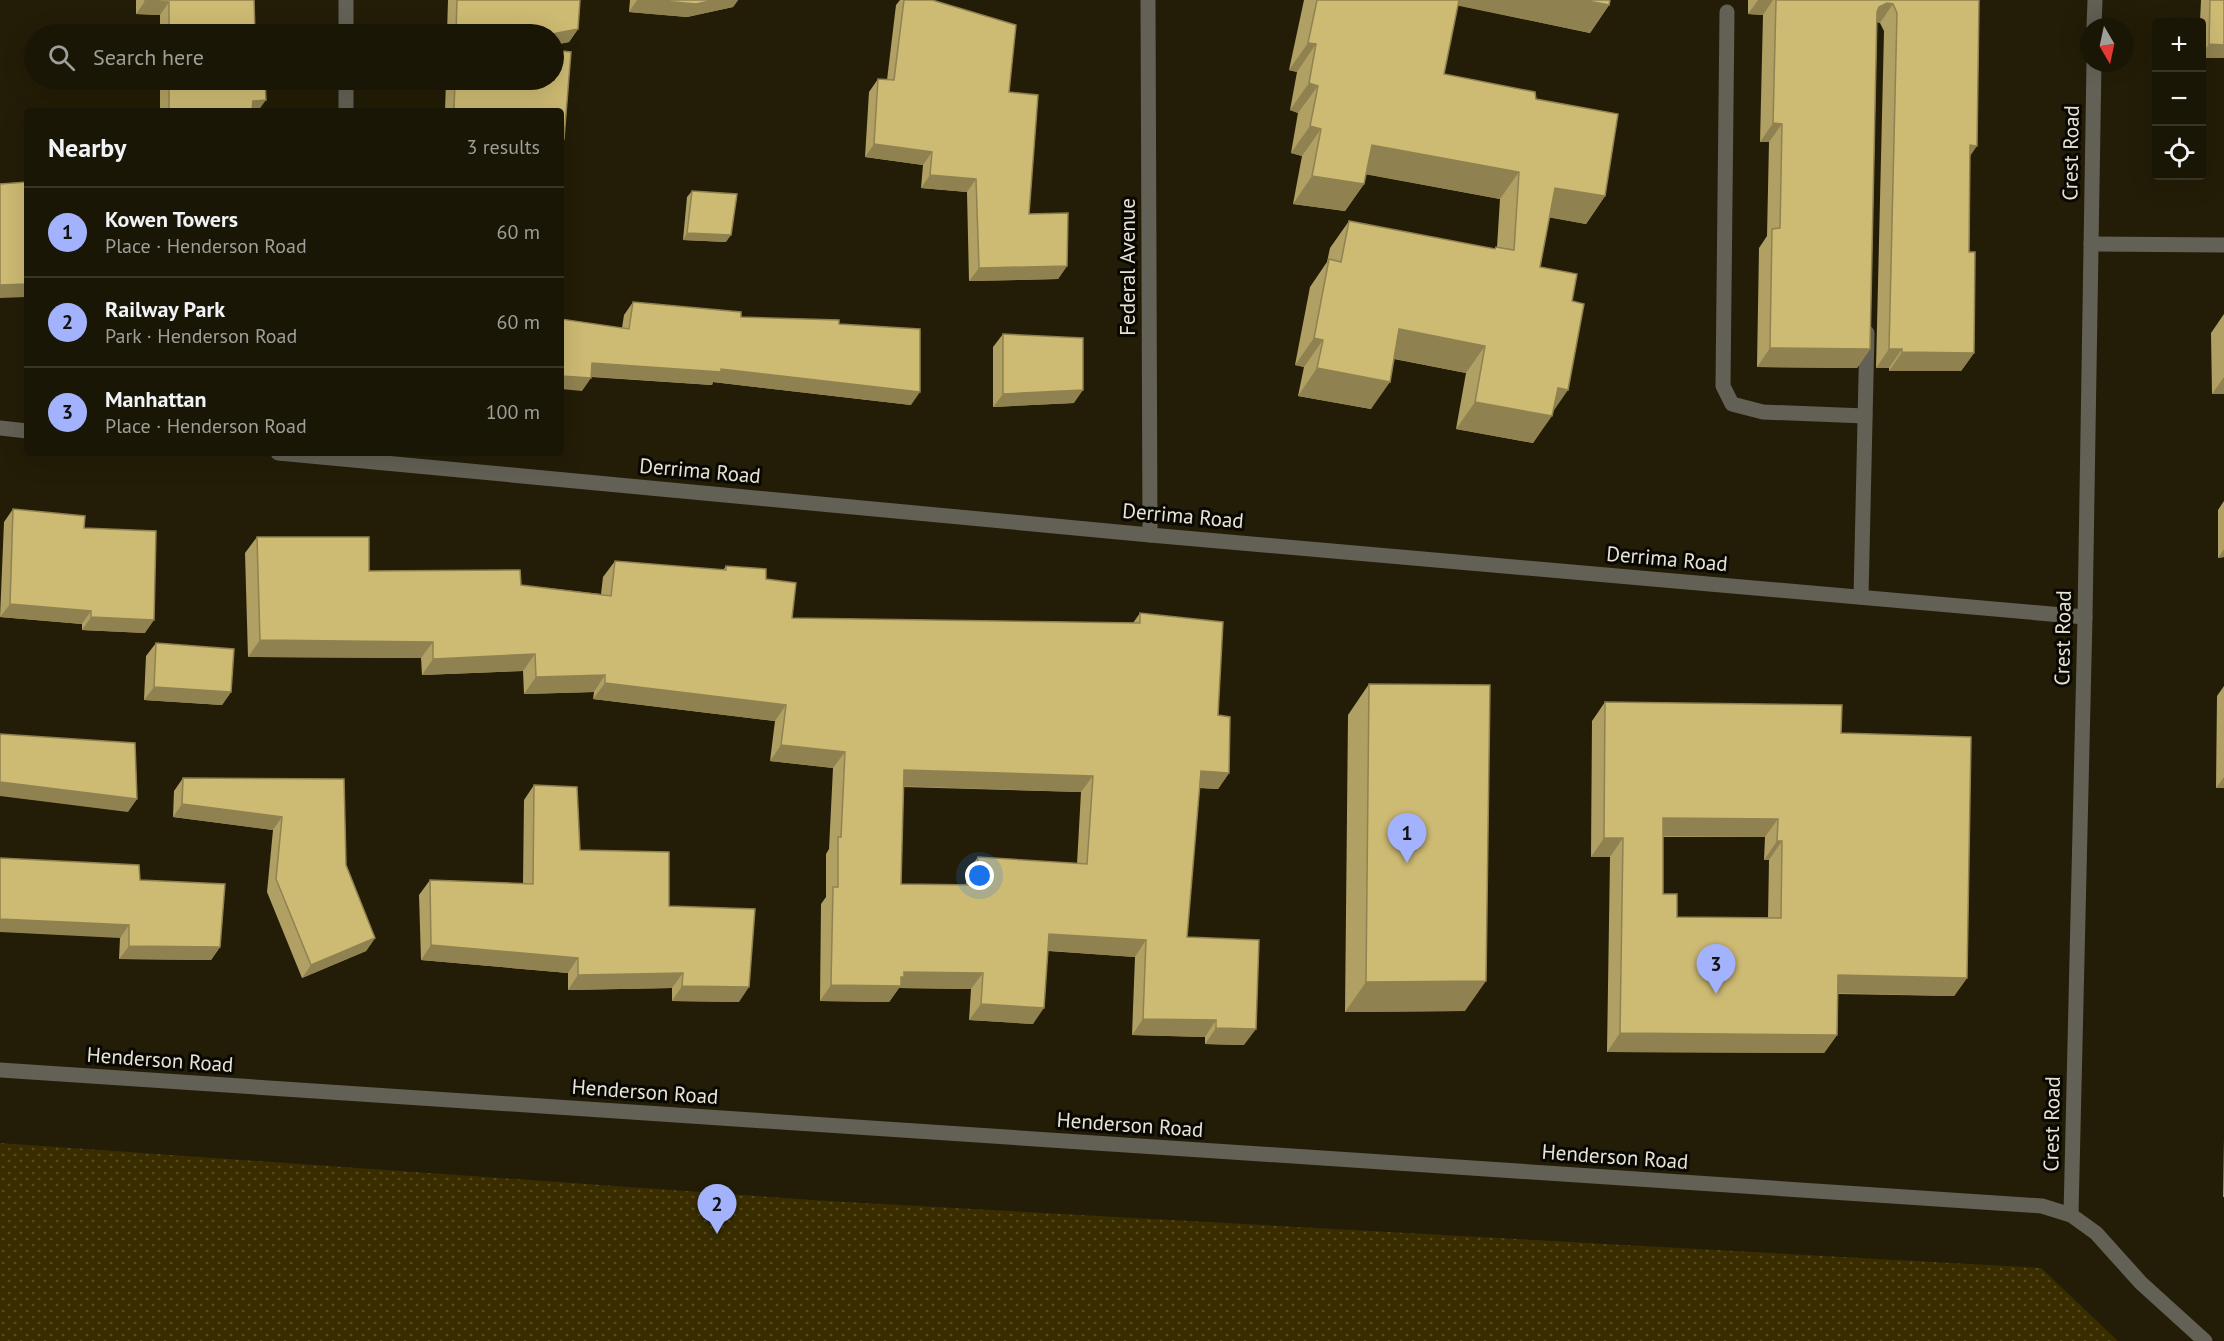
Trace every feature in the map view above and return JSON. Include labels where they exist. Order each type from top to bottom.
[{"type":"street","points":[[346,0],[346,24]]},
{"type":"street","name":"Federal Avenue","points":[[1148,0],[1150,535]]},
{"type":"street","points":[[2094,18],[2095,0]]},
{"type":"street","points":[[1727,12],[1723,386],[1732,404],[1763,412],[1865,416]]},
{"type":"street","name":"Crest Road","points":[[2071,1215],[2085,617],[2094,72]]},
{"type":"street","points":[[346,90],[346,108]]},
{"type":"street","points":[[2091,244],[2224,245]]},
{"type":"street","points":[[1861,597],[1867,322]]},
{"type":"street","points":[[0,428],[24,431]]},
{"type":"street","name":"Derrima Road","points":[[347,456],[1150,535],[2085,617]]},
{"type":"street","name":"Henderson Road","points":[[0,1070],[2042,1206],[2071,1215],[2096,1233],[2141,1283],[2205,1341]]},
{"type":"shaded area","points":[[0,1143],[828,1201],[2041,1268],[2118,1341],[0,1341]]},
{"type":"building","points":[[254,0],[255,24],[169,24],[169,2],[145,1]]},
{"type":"building","points":[[457,0],[580,0],[578,29],[564,32],[564,24],[456,24]]},
{"type":"building","points":[[653,0],[714,0],[696,4]]},
{"type":"building","points":[[904,0],[932,0],[1016,25],[1009,92],[1038,95],[1029,214],[1068,213],[1067,266],[979,268],[976,179],[930,175],[932,152],[874,144],[878,79],[894,80]]},
{"type":"building","points":[[1317,0],[1459,0],[1444,74],[1535,92],[1536,99],[1618,114],[1605,196],[1555,188],[1540,267],[1577,274],[1572,301],[1584,304],[1568,390],[1558,388],[1552,416],[1475,402],[1485,346],[1399,329],[1390,382],[1317,368],[1323,340],[1314,338],[1329,259],[1341,262],[1349,221],[1495,249],[1496,247],[1514,250],[1519,172],[1372,145],[1364,184],[1312,176],[1321,129],[1310,126],[1318,86],[1309,83],[1316,44],[1308,43]]},
{"type":"building","points":[[1583,0],[1610,0],[1609,5]]},
{"type":"building","points":[[1776,0],[1979,0],[1977,146],[1970,145],[1969,252],[1975,252],[1974,353],[1902,352],[1902,349],[1889,349],[1897,13],[1893,4],[1887,3],[1879,7],[1877,12],[1870,349],[1770,348],[1772,229],[1780,228],[1782,124],[1773,123]]},
{"type":"building","points":[[2210,0],[2224,0],[2224,45],[2209,44]]},
{"type":"building","points":[[564,51],[571,52],[564,139],[564,108],[454,108],[455,90],[564,90]]},
{"type":"building","points":[[169,90],[266,90],[266,100],[253,101],[252,108],[169,108]]},
{"type":"building","points":[[24,182],[24,284],[0,285],[0,184]]},
{"type":"building","points":[[692,191],[737,194],[731,235],[687,233]]},
{"type":"building","points":[[633,302],[741,312],[741,317],[839,320],[839,324],[920,329],[920,392],[721,369],[721,372],[592,363],[591,378],[564,376],[564,319],[629,329]]},
{"type":"building","points":[[1003,334],[1083,338],[1083,390],[1003,394]]},
{"type":"building","points":[[13,509],[85,516],[84,528],[156,531],[154,620],[91,617],[91,611],[10,604]]},
{"type":"building","points":[[257,537],[369,537],[369,571],[520,570],[521,585],[611,596],[615,561],[726,570],[726,566],[766,569],[766,579],[796,583],[792,618],[1140,623],[1140,613],[1223,622],[1218,715],[1230,717],[1229,773],[1201,771],[1187,937],[1259,940],[1256,1029],[1216,1028],[1216,1020],[1143,1019],[1146,940],[1049,934],[1044,1008],[981,1004],[983,973],[904,972],[904,977],[901,977],[901,986],[831,985],[833,887],[838,887],[838,837],[841,837],[845,752],[781,745],[786,705],[605,683],[605,675],[536,677],[535,654],[433,659],[433,642],[260,640]],"holes":[[[904,770],[1093,776],[1087,864],[978,857],[976,885],[901,884]]]},
{"type":"building","points":[[156,643],[234,649],[231,692],[154,687]]},
{"type":"building","points":[[1369,684],[1490,685],[1486,981],[1366,982]]},
{"type":"building","points":[[1605,702],[1842,705],[1841,733],[1971,737],[1967,978],[1838,975],[1837,1035],[1620,1033],[1623,838],[1604,838]],"holes":[[[1663,818],[1778,819],[1777,841],[1782,841],[1781,918],[1677,917],[1677,894],[1663,894]]]},
{"type":"building","points":[[0,734],[135,743],[137,799],[0,782]]},
{"type":"building","points":[[183,778],[344,779],[346,865],[375,938],[311,965],[276,879],[282,817],[182,804]]},
{"type":"building","points":[[534,785],[577,787],[580,850],[669,852],[669,906],[755,909],[749,987],[682,986],[683,973],[578,975],[578,958],[431,945],[430,880],[533,884]]},
{"type":"building","points":[[0,858],[139,865],[140,880],[225,884],[220,947],[129,946],[129,925],[0,919]]},
{"type":"place","name":"Kowen Towers","points":[[1407,863]]},
{"type":"place","name":"Manhattan","points":[[1716,994]]},
{"type":"place","name":"Railway Park","points":[[717,1234]]}]
